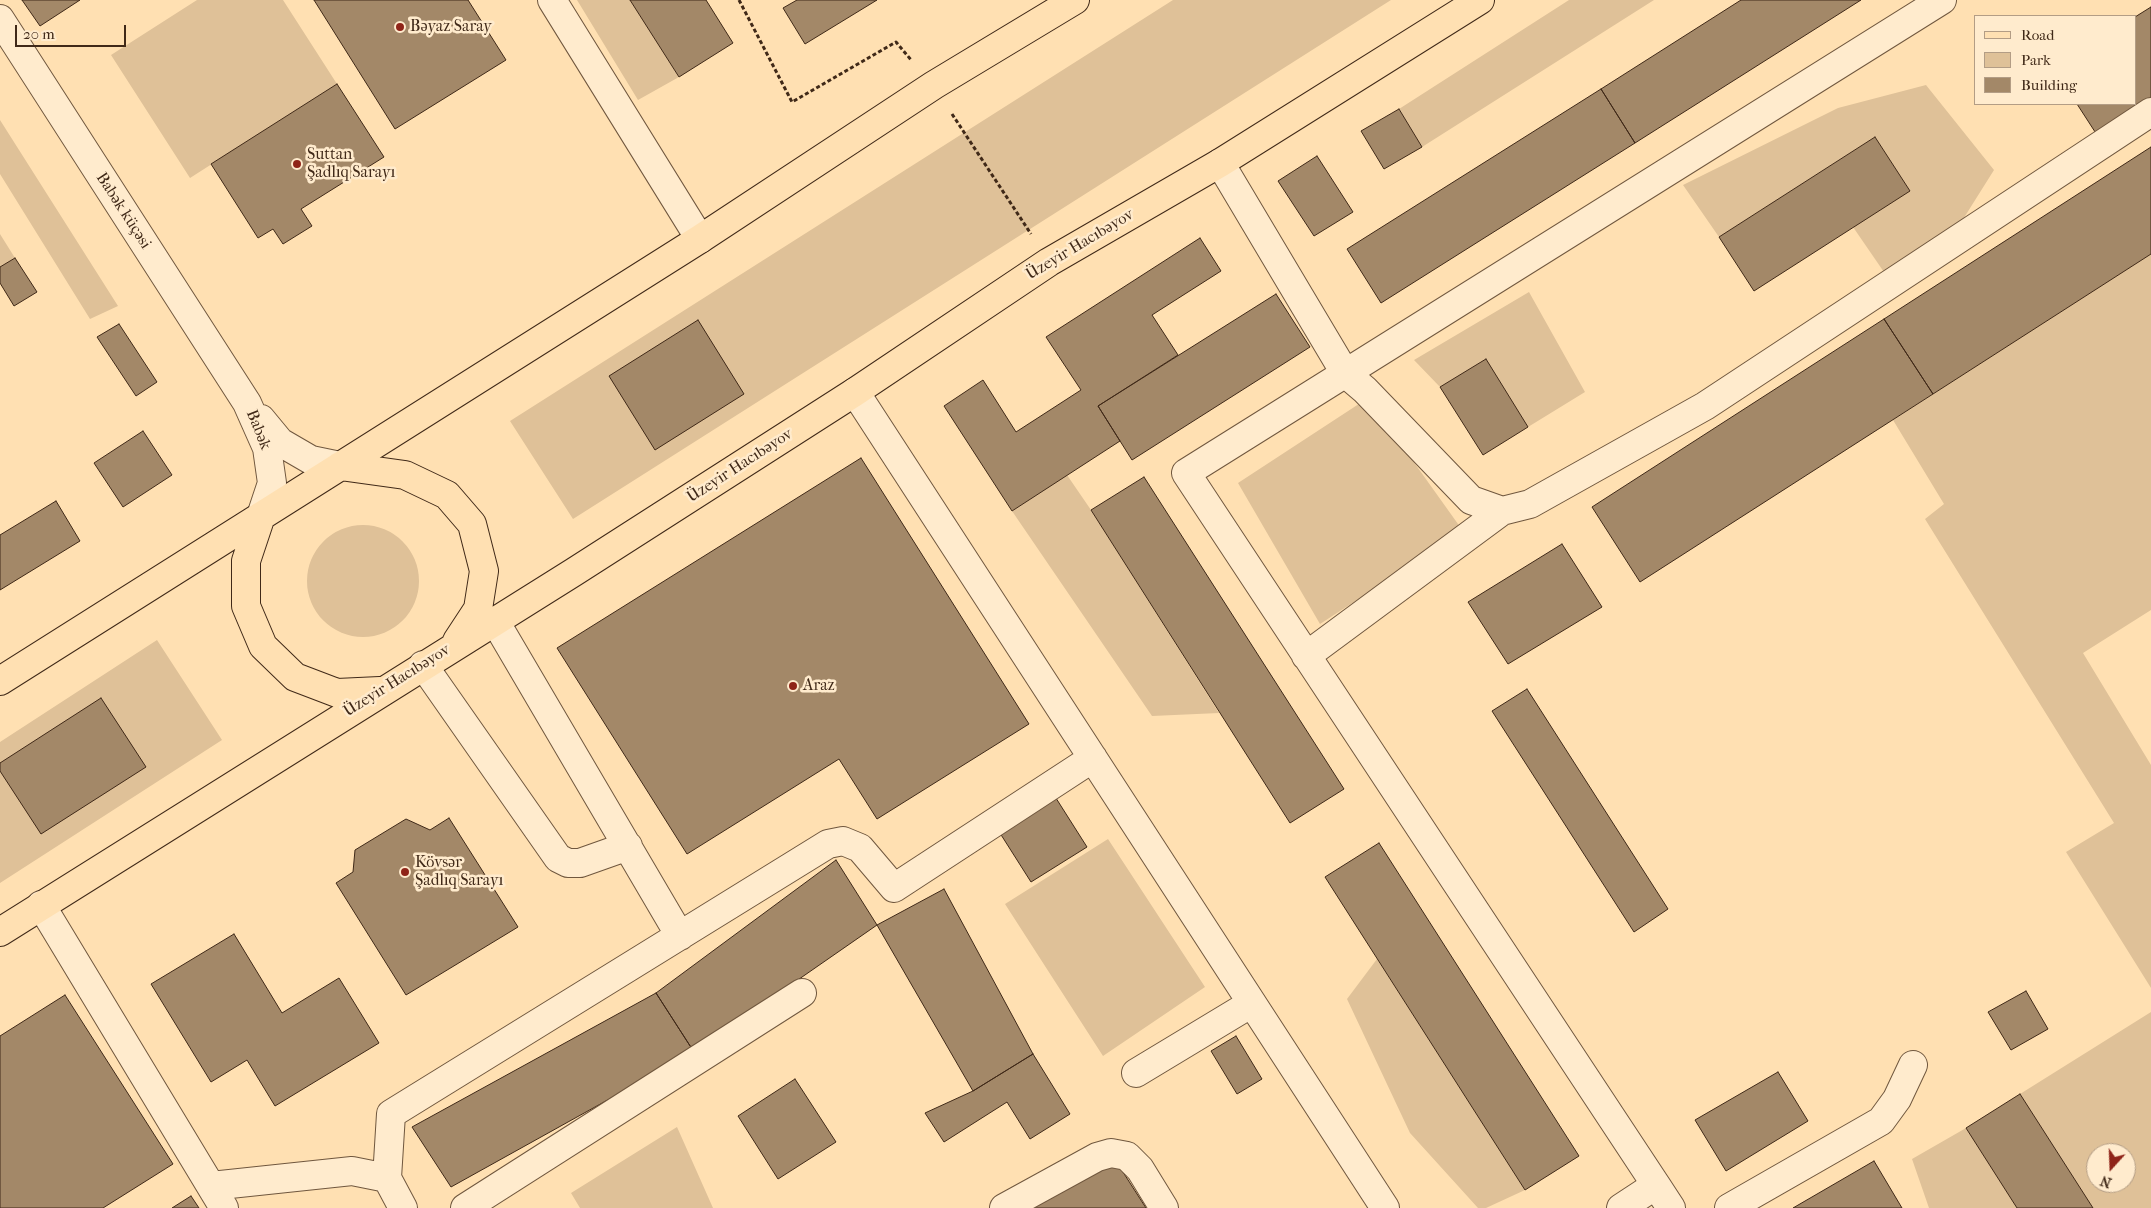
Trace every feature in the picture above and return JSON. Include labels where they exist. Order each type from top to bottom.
[{"type":"main road","points":[[0,681],[700,239],[934,85],[1075,0]]},
{"type":"main road","name":"Üzeyir Hacıbəyov","points":[[0,932],[382,690],[496,621],[855,392],[1049,262],[1220,162],[1480,0]]},
{"type":"main road","points":[[340,466],[405,475],[447,495],[472,524],[484,571],[478,608],[454,646]]},
{"type":"main road","points":[[261,516],[246,561],[246,606],[264,646],[295,677],[337,693],[382,690]]},
{"type":"street","points":[[552,0],[700,239]]},
{"type":"street","points":[[1671,1208],[1186,473],[1942,0]]},
{"type":"street","name":"Babək küçəsi","points":[[0,19],[246,403]]},
{"type":"street","points":[[1306,656],[1502,511],[1530,504],[1705,406],[2151,112]]},
{"type":"street","points":[[1220,162],[1345,373],[1365,390],[1471,500],[1502,511]]},
{"type":"street","points":[[855,392],[1385,1208]]},
{"type":"street","points":[[246,403],[280,442],[311,460],[340,466]]},
{"type":"street","name":"Babək","points":[[246,403],[268,448],[272,483],[261,516]]},
{"type":"street","points":[[496,621],[680,936]]},
{"type":"street","points":[[423,665],[558,858],[568,863],[580,862],[628,846]]},
{"type":"street","points":[[403,1208],[387,1178],[391,1114],[828,844],[843,841],[860,848],[894,888],[1093,758]]},
{"type":"street","points":[[41,905],[218,1197],[352,1170],[387,1178]]},
{"type":"street","points":[[465,1208],[802,993]]},
{"type":"street","points":[[1136,1073],[1252,1003]]},
{"type":"street","points":[[1729,1208],[1881,1121],[1897,1099],[1912,1065]]},
{"type":"street","points":[[1004,1208],[1097,1157],[1111,1154],[1127,1156],[1140,1169],[1164,1208]]},
{"type":"street","points":[[1621,1208],[1656,1185]]},
{"type":"green space","points":[[197,0],[283,0],[337,84],[190,178],[111,55]]},
{"type":"green space","points":[[577,0],[630,0],[679,77],[638,100]]},
{"type":"green space","points":[[1173,0],[1391,0],[573,519],[510,421]]},
{"type":"green space","points":[[1569,0],[1654,0],[1422,147],[1399,109]]},
{"type":"green space","points":[[1926,85],[1994,170],[1955,232],[1886,275],[1853,227],[1910,191],[1875,137],[1719,237],[1683,185],[1838,108]]},
{"type":"green space","points":[[0,120],[118,306],[90,319],[0,174]]},
{"type":"green space","points":[[0,234],[15,258],[0,267]]},
{"type":"green space","points":[[2151,254],[2151,610],[2083,653],[2151,765],[2151,988],[2066,852],[2114,823],[1925,519],[1944,504],[1893,420]]},
{"type":"green space","points":[[1529,292],[1585,392],[1528,427],[1486,360],[1440,387],[1414,360]]},
{"type":"green space","points":[[1368,398],[1463,531],[1320,624],[1238,483]]},
{"type":"green space","points":[[1067,475],[1219,713],[1152,716],[1012,511]]},
{"type":"green space","points":[[363,525],[384,529],[402,542],[415,560],[419,581],[415,602],[402,620],[384,633],[363,637],[342,633],[324,620],[311,602],[307,581],[311,560],[324,542],[342,529]]},
{"type":"green space","points":[[157,640],[222,740],[0,883],[0,742]]},
{"type":"green space","points":[[1108,839],[1205,987],[1103,1056],[1005,904]]},
{"type":"green space","points":[[1377,959],[1525,1190],[1486,1208],[1478,1208],[1410,1133],[1347,999]]},
{"type":"green space","points":[[2151,1012],[2151,1208],[2093,1208],[2020,1094]]},
{"type":"green space","points":[[677,1127],[713,1208],[580,1208],[571,1193]]},
{"type":"green space","points":[[1966,1128],[2017,1208],[1929,1208],[1912,1159]]},
{"type":"building","points":[[22,0],[80,0],[40,26]]},
{"type":"building","points":[[314,0],[468,0],[506,60],[395,129]]},
{"type":"building","points":[[630,0],[706,0],[733,43],[679,77]]},
{"type":"building","points":[[797,0],[877,0],[805,44],[783,8]]},
{"type":"building","points":[[1741,0],[1861,0],[1635,143],[1601,89]]},
{"type":"building","points":[[2151,7],[2151,104],[2099,138],[2078,105],[2136,105],[2136,16]]},
{"type":"building","points":[[337,84],[384,157],[301,209],[312,226],[283,244],[273,229],[258,238],[211,164]]},
{"type":"building","points":[[1601,89],[1635,143],[1381,303],[1347,249]]},
{"type":"building","points":[[1399,109],[1422,147],[1384,169],[1361,131]]},
{"type":"building","points":[[1875,137],[1910,191],[1754,291],[1719,237]]},
{"type":"building","points":[[2151,147],[2151,254],[1933,394],[1884,319]]},
{"type":"building","points":[[1317,156],[1353,212],[1314,236],[1278,181]]},
{"type":"building","points":[[1200,238],[1221,271],[1152,315],[1178,355],[1098,406],[1120,441],[1012,511],[944,406],[983,380],[1016,432],[1081,390],[1046,337]]},
{"type":"building","points":[[15,258],[37,292],[14,306],[0,283],[0,267]]},
{"type":"building","points":[[1276,294],[1310,347],[1132,460],[1098,406]]},
{"type":"building","points":[[1884,319],[1933,394],[1640,582],[1592,507]]},
{"type":"building","points":[[698,320],[744,394],[655,450],[609,376]]},
{"type":"building","points":[[119,324],[157,382],[136,396],[97,337]]},
{"type":"building","points":[[1486,359],[1528,427],[1483,455],[1440,387]]},
{"type":"building","points":[[143,431],[172,475],[123,507],[94,463]]},
{"type":"building","name":"Araz","points":[[861,458],[1029,724],[877,819],[839,759],[687,854],[557,648]]},
{"type":"building","points":[[1144,477],[1344,789],[1290,823],[1091,510]]},
{"type":"building","points":[[56,501],[80,541],[0,590],[0,535]]},
{"type":"building","points":[[1562,544],[1602,607],[1508,664],[1468,602]]},
{"type":"building","points":[[1527,689],[1668,909],[1634,932],[1492,711]]},
{"type":"building","points":[[101,698],[146,767],[41,834],[0,771],[0,763]]},
{"type":"building","points":[[1054,795],[1087,847],[1031,882],[998,830]]},
{"type":"building","points":[[449,818],[518,927],[406,995],[336,883],[353,872],[355,850],[406,819],[430,830]]},
{"type":"building","points":[[1379,843],[1579,1156],[1525,1190],[1325,877]]},
{"type":"building","points":[[836,860],[877,925],[694,1052],[656,993]]},
{"type":"building","points":[[944,889],[1033,1054],[973,1091],[877,925]]},
{"type":"building","points":[[234,934],[282,1013],[339,978],[379,1043],[275,1106],[247,1060],[211,1082],[151,984]]},
{"type":"building","points":[[2026,991],[2048,1029],[2011,1050],[1988,1012]]},
{"type":"building","points":[[656,993],[694,1052],[451,1187],[412,1127]]},
{"type":"building","points":[[65,995],[173,1164],[103,1208],[0,1208],[0,1036]]},
{"type":"building","points":[[1236,1036],[1262,1079],[1237,1094],[1211,1051]]},
{"type":"building","points":[[1033,1054],[1070,1114],[1030,1139],[1007,1102],[944,1142],[925,1113],[973,1091]]},
{"type":"building","points":[[1778,1072],[1808,1121],[1726,1171],[1695,1120]]},
{"type":"building","points":[[795,1079],[836,1142],[778,1179],[738,1116]]},
{"type":"building","points":[[2020,1094],[2093,1208],[2017,1208],[1966,1128]]},
{"type":"building","points":[[1114,1158],[1146,1208],[1033,1208]]},
{"type":"building","points":[[1874,1161],[1902,1208],[1793,1208]]},
{"type":"building","points":[[191,1196],[199,1208],[172,1208]]},
{"type":"place","name":"Bəyaz Saray","points":[[400,27]]},
{"type":"place","name":"Suttan Şadlıq Sarayı","points":[[297,164]]},
{"type":"place","name":"Araz","points":[[793,686]]},
{"type":"place","name":"Kövsər Şadlıq Sarayı","points":[[405,872]]}]
